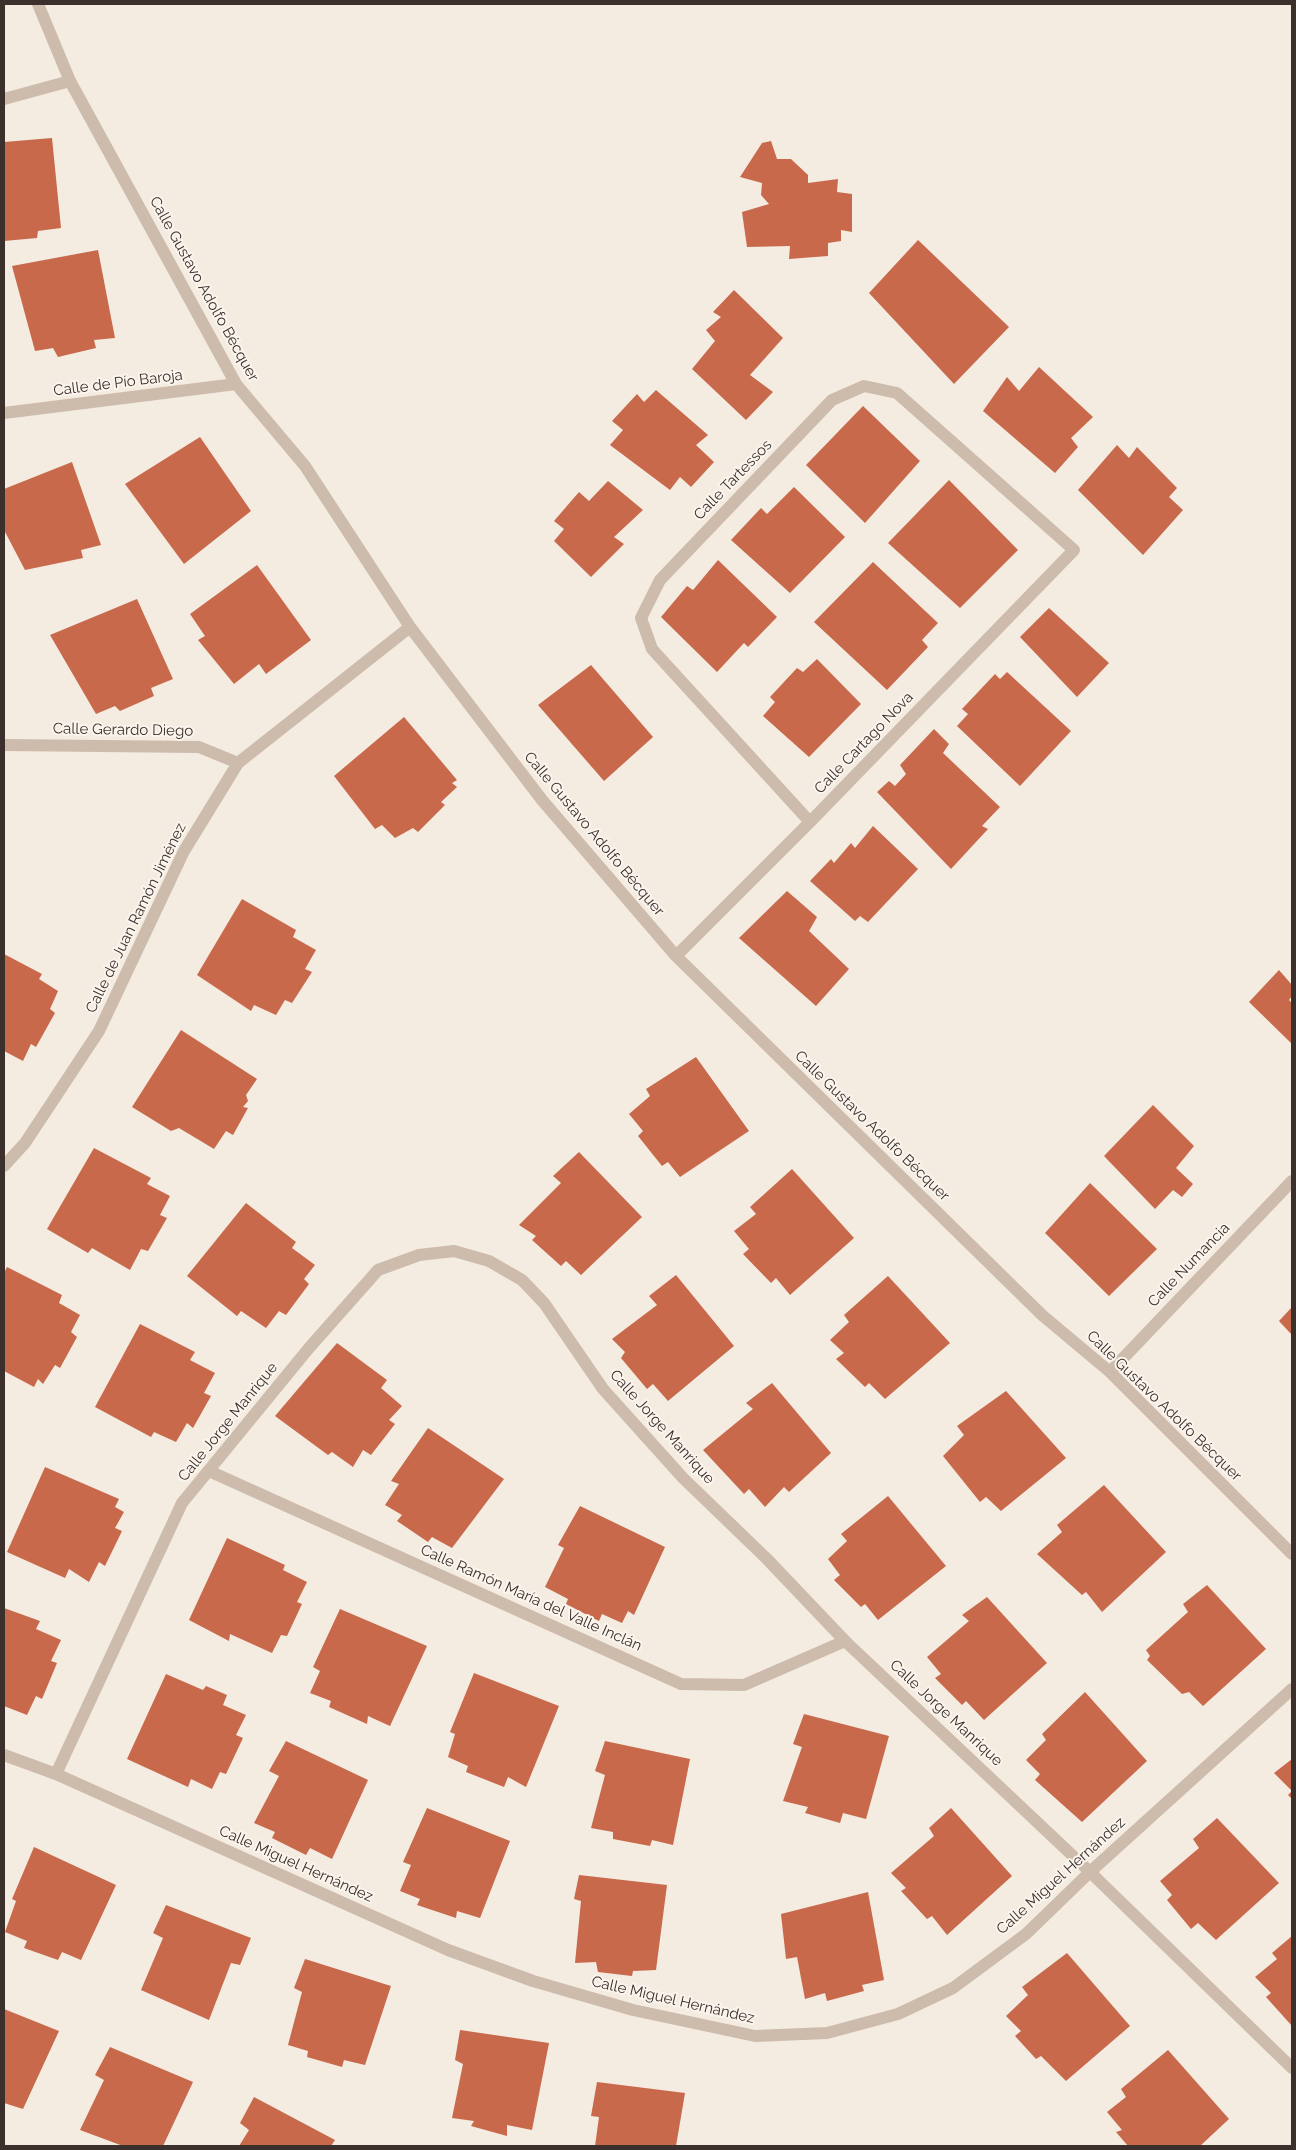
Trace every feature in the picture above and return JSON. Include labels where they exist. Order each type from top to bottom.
[{"type":"street","name":"Calle Gustavo Adolfo Bécquer","points":[[38,4],[70,81],[236,384],[305,466],[410,627],[542,800],[676,956],[1042,1315],[1110,1372],[1292,1554]]},
{"type":"street","points":[[4,99],[70,81]]},
{"type":"street","name":"Calle de Pío Baroja","points":[[4,413],[236,384]]},
{"type":"street","name":"Calle Tartessos","points":[[810,822],[652,649],[641,618],[660,580],[832,400],[864,386],[897,393],[1074,550]]},
{"type":"street","name":"Calle Cartago Nova","points":[[676,956],[810,822],[1074,550]]},
{"type":"street","name":"Calle de Juan Ramón Jiménez","points":[[4,1166],[25,1142],[99,1031],[184,851],[238,763],[410,627]]},
{"type":"street","name":"Calle Gerardo Diego","points":[[4,745],[199,747],[238,763]]},
{"type":"street","name":"Calle Numancia","points":[[1110,1372],[1292,1181]]},
{"type":"street","name":"Calle Jorge Manrique","points":[[56,1774],[182,1503],[309,1348],[378,1270],[419,1255],[454,1251],[489,1261],[522,1280],[544,1303],[603,1390],[683,1478],[767,1559],[846,1640],[1090,1872],[1292,2068]]},
{"type":"street","name":"Calle Ramón María del Valle Inclán","points":[[209,1471],[681,1684],[744,1685],[846,1640]]},
{"type":"street","name":"Calle Miguel Hernández","points":[[4,1755],[56,1774],[448,1950],[533,1981],[633,2010],[756,2036],[827,2033],[898,2014],[953,1988],[1026,1934],[1090,1872],[1292,1689]]},
{"type":"building","points":[[52,138],[61,228],[38,231],[37,238],[4,241],[4,142]]},
{"type":"building","points":[[771,141],[777,159],[791,159],[808,175],[808,183],[838,179],[837,192],[852,194],[852,232],[841,230],[841,241],[828,243],[828,256],[789,259],[790,246],[747,247],[742,212],[769,204],[761,195],[762,183],[740,177],[762,143]]},
{"type":"building","points":[[918,240],[1009,327],[954,384],[869,293]]},
{"type":"building","points":[[98,250],[115,338],[94,340],[96,348],[58,357],[53,348],[35,351],[12,266]]},
{"type":"building","points":[[734,290],[783,338],[750,375],[773,392],[746,420],[692,369],[715,341],[706,330],[721,317],[713,312]]},
{"type":"building","points":[[1039,367],[1093,417],[1071,438],[1078,447],[1055,473],[983,411],[1007,377],[1019,391]]},
{"type":"building","points":[[656,390],[708,435],[696,445],[714,462],[691,487],[680,477],[670,490],[610,445],[623,430],[612,421],[637,394],[644,402]]},
{"type":"building","points":[[863,406],[920,461],[865,523],[806,465]]},
{"type":"building","points":[[200,437],[251,511],[184,564],[125,484]]},
{"type":"building","points":[[1117,445],[1129,458],[1137,447],[1177,488],[1169,497],[1183,510],[1143,555],[1078,490]]},
{"type":"building","points":[[72,462],[101,545],[81,550],[83,558],[25,570],[4,530],[4,489]]},
{"type":"building","points":[[949,480],[1018,550],[960,608],[888,543]]},
{"type":"building","points":[[608,481],[643,510],[614,537],[624,544],[591,577],[554,541],[564,529],[554,521],[579,492],[589,501]]},
{"type":"building","points":[[794,487],[845,537],[790,593],[731,540],[761,508],[767,514]]},
{"type":"building","points":[[718,560],[777,617],[748,647],[744,643],[717,672],[661,617],[687,586],[693,590]]},
{"type":"building","points":[[873,562],[938,623],[922,640],[928,647],[887,690],[814,622]]},
{"type":"building","points":[[257,565],[311,640],[266,674],[259,664],[234,684],[198,640],[205,636],[190,614]]},
{"type":"building","points":[[137,599],[173,679],[151,688],[154,696],[120,711],[115,706],[96,714],[50,635]]},
{"type":"building","points":[[1049,608],[1109,663],[1077,697],[1020,637]]},
{"type":"building","points":[[817,659],[861,704],[809,757],[763,716],[775,702],[770,697],[797,668],[803,672]]},
{"type":"building","points":[[591,665],[653,737],[604,781],[538,705]]},
{"type":"building","points":[[1007,672],[1071,731],[1020,786],[957,726],[968,714],[962,709],[995,674],[1000,679]]},
{"type":"building","points":[[404,717],[457,780],[452,783],[457,787],[441,802],[445,805],[418,832],[413,828],[395,838],[382,825],[375,829],[334,776]]},
{"type":"building","points":[[934,729],[949,744],[943,753],[1000,807],[982,826],[988,829],[951,869],[877,792],[889,781],[895,786],[906,774],[900,765]]},
{"type":"building","points":[[873,826],[918,869],[868,922],[860,916],[855,921],[810,881],[831,859],[834,863],[851,843],[855,848]]},
{"type":"building","points":[[787,891],[817,917],[809,931],[849,969],[816,1006],[739,938]]},
{"type":"building","points":[[242,899],[296,930],[293,937],[316,950],[305,969],[312,972],[292,1003],[285,1000],[276,1015],[254,1005],[251,1011],[197,975]]},
{"type":"building","points":[[4,954],[42,974],[39,979],[58,991],[50,1009],[55,1013],[36,1047],[31,1044],[23,1061],[4,1051]]},
{"type":"building","points":[[1279,970],[1292,985],[1292,996],[1289,1000],[1292,1003],[1292,1044],[1249,1002]]},
{"type":"building","points":[[181,1030],[257,1079],[246,1095],[248,1101],[243,1107],[248,1108],[233,1135],[226,1131],[214,1149],[179,1128],[171,1131],[132,1107]]},
{"type":"building","points":[[696,1057],[749,1131],[680,1177],[668,1162],[662,1166],[638,1136],[643,1131],[629,1114],[650,1096],[646,1089]]},
{"type":"building","points":[[1153,1105],[1194,1146],[1176,1168],[1193,1184],[1182,1197],[1173,1190],[1155,1209],[1104,1156]]},
{"type":"building","points":[[94,1148],[151,1178],[147,1184],[170,1196],[160,1215],[167,1218],[148,1251],[141,1249],[130,1270],[92,1248],[88,1253],[47,1229]]},
{"type":"building","points":[[579,1152],[642,1217],[581,1275],[566,1261],[561,1266],[532,1240],[536,1236],[519,1225],[561,1183],[553,1176]]},
{"type":"building","points":[[792,1169],[854,1238],[790,1295],[776,1278],[771,1283],[743,1254],[749,1249],[734,1231],[756,1214],[750,1207]]},
{"type":"building","points":[[1090,1183],[1157,1249],[1109,1296],[1045,1233]]},
{"type":"building","points":[[246,1203],[296,1242],[292,1248],[315,1265],[304,1279],[309,1284],[286,1315],[279,1311],[266,1328],[241,1311],[237,1316],[187,1276]]},
{"type":"building","points":[[7,1267],[62,1295],[59,1303],[80,1315],[71,1332],[77,1337],[60,1368],[55,1365],[43,1384],[38,1379],[34,1387],[4,1371],[4,1273]]},
{"type":"building","points":[[676,1275],[734,1346],[668,1401],[653,1384],[647,1389],[621,1358],[625,1352],[612,1339],[657,1305],[649,1296]]},
{"type":"building","points":[[888,1276],[950,1343],[885,1399],[869,1383],[865,1387],[836,1359],[844,1353],[830,1340],[849,1322],[844,1315]]},
{"type":"building","points":[[1292,1307],[1292,1335],[1279,1321]]},
{"type":"building","points":[[140,1324],[195,1352],[190,1360],[215,1373],[204,1393],[211,1396],[193,1428],[187,1423],[176,1442],[154,1432],[151,1437],[95,1407]]},
{"type":"building","points":[[337,1343],[387,1380],[381,1388],[402,1406],[389,1420],[395,1424],[371,1455],[363,1450],[353,1467],[332,1452],[328,1455],[275,1416]]},
{"type":"building","points":[[772,1383],[831,1453],[789,1492],[784,1487],[765,1507],[749,1489],[744,1494],[703,1450],[753,1409],[746,1403]]},
{"type":"building","points":[[1006,1391],[1066,1458],[1001,1511],[986,1497],[980,1502],[943,1456],[964,1435],[957,1426]]},
{"type":"building","points":[[428,1428],[504,1479],[452,1548],[432,1537],[428,1542],[397,1521],[402,1515],[385,1505],[399,1484],[391,1481]]},
{"type":"building","points":[[45,1467],[119,1499],[115,1507],[124,1512],[115,1528],[122,1531],[105,1566],[99,1562],[89,1582],[69,1569],[65,1578],[7,1552]]},
{"type":"building","points":[[1104,1485],[1166,1552],[1102,1612],[1086,1592],[1082,1595],[1037,1554],[1062,1532],[1057,1525]]},
{"type":"building","points":[[888,1496],[946,1566],[878,1620],[865,1604],[861,1607],[834,1580],[840,1575],[828,1559],[847,1541],[841,1534]]},
{"type":"building","points":[[580,1506],[665,1547],[634,1615],[628,1611],[622,1623],[602,1614],[599,1621],[566,1604],[568,1599],[545,1587],[564,1548],[558,1545]]},
{"type":"building","points":[[227,1538],[285,1565],[283,1570],[307,1582],[297,1602],[302,1604],[287,1636],[281,1635],[272,1653],[230,1634],[229,1641],[189,1620]]},
{"type":"building","points":[[1207,1585],[1266,1649],[1203,1706],[1189,1692],[1182,1694],[1147,1660],[1150,1656],[1146,1650],[1188,1612],[1183,1604]]},
{"type":"building","points":[[987,1597],[1047,1663],[984,1720],[966,1701],[962,1705],[935,1678],[941,1674],[927,1657],[969,1621],[962,1615]]},
{"type":"building","points":[[4,1608],[40,1621],[36,1629],[61,1640],[51,1661],[57,1663],[42,1699],[36,1696],[27,1715],[4,1706]]},
{"type":"building","points":[[340,1609],[427,1646],[390,1726],[368,1716],[367,1724],[329,1707],[331,1701],[310,1693],[320,1671],[313,1667]]},
{"type":"building","points":[[474,1673],[559,1706],[526,1787],[508,1777],[504,1787],[466,1772],[468,1766],[448,1757],[455,1734],[450,1732]]},
{"type":"building","points":[[166,1674],[203,1690],[206,1686],[227,1695],[223,1705],[246,1715],[236,1735],[243,1738],[226,1774],[220,1772],[212,1789],[191,1779],[188,1787],[127,1759]]},
{"type":"building","points":[[1085,1692],[1147,1761],[1082,1822],[1035,1780],[1040,1774],[1026,1760],[1046,1740],[1042,1734]]},
{"type":"building","points":[[804,1714],[889,1736],[866,1819],[843,1813],[840,1823],[805,1813],[808,1807],[783,1801],[802,1747],[793,1744]]},
{"type":"building","points":[[286,1741],[368,1780],[332,1859],[310,1848],[306,1855],[272,1838],[275,1832],[254,1823],[279,1776],[269,1771]]},
{"type":"building","points":[[605,1741],[690,1759],[673,1845],[652,1840],[650,1846],[613,1839],[613,1832],[591,1828],[605,1775],[595,1771]]},
{"type":"building","points":[[1292,1759],[1292,1791],[1274,1773]]},
{"type":"building","points":[[1292,1791],[1292,1799],[1288,1795]]},
{"type":"building","points":[[427,1808],[510,1841],[480,1918],[457,1911],[456,1918],[417,1905],[420,1899],[400,1891],[411,1865],[403,1862]]},
{"type":"building","points":[[951,1808],[1012,1876],[947,1935],[932,1916],[927,1919],[901,1891],[906,1888],[891,1873],[934,1836],[929,1828]]},
{"type":"building","points":[[1217,1818],[1279,1883],[1216,1940],[1198,1923],[1191,1929],[1167,1900],[1172,1895],[1160,1881],[1199,1848],[1193,1839]]},
{"type":"building","points":[[34,1847],[116,1885],[81,1960],[62,1952],[58,1960],[24,1948],[27,1941],[5,1932],[16,1901],[12,1899]]},
{"type":"building","points":[[579,1875],[667,1885],[656,1970],[633,1971],[632,1976],[598,1972],[596,1962],[575,1963],[581,1901],[574,1899]]},
{"type":"building","points":[[868,1892],[884,1980],[862,1985],[864,1991],[827,2001],[825,1993],[805,1999],[797,1957],[786,1959],[781,1914]]},
{"type":"building","points":[[166,1905],[251,1938],[240,1965],[231,1963],[209,2020],[141,1990],[163,1938],[153,1933]]},
{"type":"building","points":[[1292,1936],[1292,2026],[1266,1997],[1271,1993],[1255,1977],[1277,1959],[1272,1953]]},
{"type":"building","points":[[1067,1953],[1130,2026],[1066,2081],[1041,2056],[1036,2059],[1015,2036],[1021,2031],[1006,2016],[1028,1995],[1022,1987]]},
{"type":"building","points":[[305,1959],[391,1986],[365,2065],[344,2060],[342,2067],[307,2057],[308,2051],[288,2045],[302,1992],[294,1988]]},
{"type":"building","points":[[4,2009],[59,2031],[23,2109],[4,2103]]},
{"type":"building","points":[[460,2030],[549,2043],[532,2130],[507,2125],[507,2136],[471,2126],[474,2121],[452,2118],[463,2064],[455,2060]]},
{"type":"building","points":[[110,2047],[193,2082],[163,2146],[123,2146],[80,2130],[104,2080],[95,2075]]},
{"type":"building","points":[[1168,2050],[1229,2119],[1200,2146],[1128,2146],[1116,2132],[1122,2130],[1107,2112],[1126,2097],[1121,2089]]},
{"type":"building","points":[[597,2082],[685,2093],[676,2146],[595,2146],[599,2117],[591,2116]]},
{"type":"building","points":[[254,2097],[335,2140],[331,2146],[239,2146],[249,2130],[240,2123]]}]
